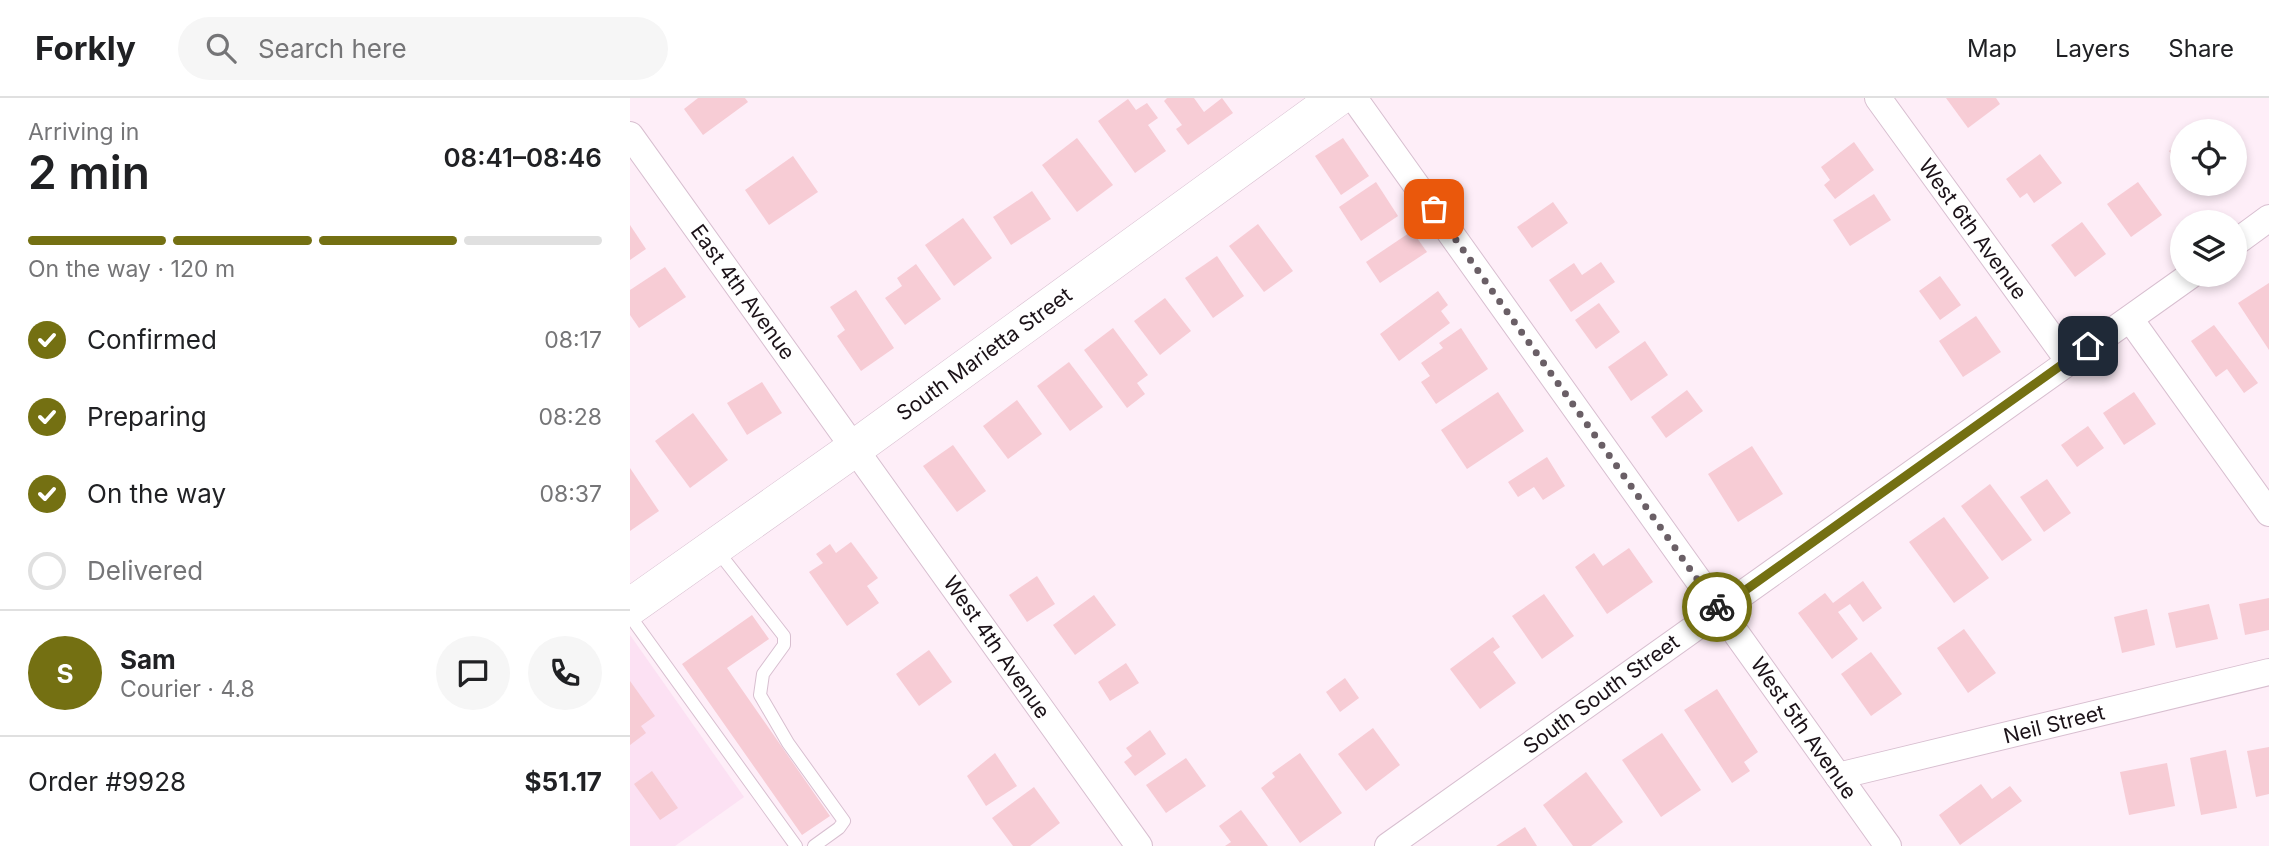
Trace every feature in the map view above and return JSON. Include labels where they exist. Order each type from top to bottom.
[{"type":"main road","name":"South Marietta Street","points":[[630,607],[855,448],[1337,98]]},
{"type":"street","name":"West 5th Avenue","points":[[1354,98],[1888,846]]},
{"type":"street","name":"West 6th Avenue","points":[[1878,98],[2068,360]]},
{"type":"street","name":"East 4th Avenue","points":[[630,135],[855,448]]},
{"type":"street","points":[[2247,234],[2269,218]]},
{"type":"street","name":"South South Street","points":[[1388,846],[2068,360],[2174,287]]},
{"type":"street","points":[[2130,319],[2269,513]]},
{"type":"street","name":"West 4th Avenue","points":[[855,448],[1139,846]]},
{"type":"street","name":"Neil Street","points":[[1838,776],[2269,672]]},
{"type":"lane","points":[[715,547],[784,636],[784,645],[762,674],[760,695],[788,743],[844,821],[839,828],[814,846]]},
{"type":"lane","points":[[630,616],[796,846]]},
{"type":"shaded area","points":[[630,635],[744,797],[675,846],[630,846]]},
{"type":"building","points":[[698,98],[745,98],[748,102],[703,135],[684,109]]},
{"type":"building","points":[[1167,98],[1194,98],[1204,112],[1222,98],[1233,113],[1188,145],[1176,129],[1182,125],[1164,101]]},
{"type":"building","points":[[1946,98],[1996,98],[2000,104],[1968,128]]},
{"type":"building","points":[[1128,99],[1136,110],[1147,103],[1158,118],[1148,125],[1166,151],[1135,173],[1098,121]]},
{"type":"building","points":[[1077,138],[1113,185],[1077,212],[1042,165]]},
{"type":"building","points":[[1343,138],[1369,176],[1341,195],[1315,156]]},
{"type":"building","points":[[1854,142],[1874,170],[1835,199],[1824,185],[1830,180],[1821,167]]},
{"type":"building","points":[[2040,154],[2062,183],[2034,203],[2027,193],[2020,198],[2006,179]]},
{"type":"building","points":[[793,156],[818,192],[769,225],[745,190]]},
{"type":"building","points":[[1376,182],[1398,216],[1361,241],[1339,207]]},
{"type":"building","points":[[2138,182],[2162,215],[2131,237],[2107,204]]},
{"type":"building","points":[[1032,191],[1051,219],[1011,245],[993,217]]},
{"type":"building","points":[[1874,194],[1891,220],[1850,246],[1833,220]]},
{"type":"building","points":[[1553,202],[1568,223],[1532,248],[1517,227]]},
{"type":"building","points":[[963,218],[992,258],[954,286],[925,245]]},
{"type":"building","points":[[2082,222],[2106,254],[2075,277],[2051,245]]},
{"type":"building","points":[[1258,224],[1293,271],[1264,292],[1229,246]]},
{"type":"building","points":[[630,225],[646,249],[630,260]]},
{"type":"building","points":[[1412,231],[1427,252],[1380,283],[1366,262]]},
{"type":"building","points":[[1217,256],[1244,296],[1213,318],[1185,278]]},
{"type":"building","points":[[1601,262],[1615,282],[1571,312],[1549,280],[1574,263],[1582,275]]},
{"type":"building","points":[[916,264],[941,299],[905,325],[885,298],[902,286],[897,278]]},
{"type":"building","points":[[665,267],[686,297],[639,328],[630,315],[630,290]]},
{"type":"building","points":[[1940,276],[1961,305],[1940,320],[1919,291]]},
{"type":"building","points":[[2269,283],[2269,350],[2238,303]]},
{"type":"building","points":[[856,290],[894,348],[861,371],[837,336],[845,330],[830,307]]},
{"type":"building","points":[[1438,291],[1448,305],[1441,311],[1450,323],[1399,361],[1380,334]]},
{"type":"building","points":[[1165,298],[1191,331],[1160,355],[1134,321]]},
{"type":"building","points":[[1599,303],[1620,332],[1596,349],[1575,320]]},
{"type":"building","points":[[1976,316],[2001,352],[1963,377],[1939,341]]},
{"type":"building","points":[[2214,325],[2258,383],[2244,393],[2227,369],[2216,377],[2191,341]]},
{"type":"building","points":[[1113,328],[1148,375],[1137,383],[1145,394],[1127,408],[1084,350]]},
{"type":"building","points":[[1461,328],[1488,369],[1436,404],[1421,382],[1430,376],[1421,363],[1443,348],[1439,343]]},
{"type":"building","points":[[1645,341],[1668,375],[1631,401],[1608,367]]},
{"type":"building","points":[[1069,362],[1103,407],[1070,431],[1037,386]]},
{"type":"building","points":[[762,382],[782,413],[747,435],[727,403]]},
{"type":"building","points":[[1687,390],[1703,411],[1666,438],[1651,417]]},
{"type":"building","points":[[1498,392],[1524,431],[1467,469],[1441,430]]},
{"type":"building","points":[[2134,392],[2156,424],[2124,445],[2103,413]]},
{"type":"building","points":[[1017,400],[1042,434],[1008,459],[983,426]]},
{"type":"building","points":[[693,413],[728,460],[690,488],[655,441]]},
{"type":"building","points":[[2088,426],[2104,448],[2077,467],[2061,445]]},
{"type":"building","points":[[953,445],[986,491],[957,512],[923,466]]},
{"type":"building","points":[[1752,446],[1783,494],[1738,522],[1708,474]]},
{"type":"building","points":[[1547,457],[1565,486],[1543,500],[1534,487],[1518,497],[1508,482]]},
{"type":"building","points":[[630,468],[659,511],[630,531]]},
{"type":"building","points":[[2047,479],[2071,513],[2044,532],[2020,497]]},
{"type":"building","points":[[1990,484],[2032,540],[2002,561],[1961,506]]},
{"type":"building","points":[[1944,517],[1989,578],[1954,603],[1909,542]]},
{"type":"building","points":[[851,542],[878,578],[867,586],[879,603],[847,626],[809,572],[823,563],[816,554],[830,544],[836,553]]},
{"type":"building","points":[[1629,548],[1653,582],[1607,614],[1575,567],[1594,553],[1603,566]]},
{"type":"building","points":[[1037,576],[1055,604],[1027,622],[1009,595]]},
{"type":"building","points":[[1863,581],[1882,608],[1863,622],[1850,604],[1838,612],[1858,639],[1832,659],[1798,613],[1825,593],[1833,603]]},
{"type":"building","points":[[1544,594],[1574,636],[1542,659],[1512,616]]},
{"type":"building","points":[[1094,595],[1116,625],[1075,655],[1053,625]]},
{"type":"building","points":[[2269,598],[2269,630],[2245,635],[2239,604]]},
{"type":"building","points":[[2209,604],[2218,639],[2176,648],[2168,613]]},
{"type":"building","points":[[2147,609],[2155,645],[2122,653],[2114,617]]},
{"type":"building","points":[[752,615],[769,639],[727,668],[830,816],[802,835],[682,664]]},
{"type":"building","points":[[1964,629],[1996,673],[1968,693],[1937,648]]},
{"type":"building","points":[[1493,637],[1500,647],[1493,652],[1516,683],[1480,709],[1450,669]]},
{"type":"building","points":[[929,650],[952,682],[919,706],[896,674]]},
{"type":"building","points":[[1871,652],[1902,694],[1871,716],[1841,674]]},
{"type":"building","points":[[1126,663],[1139,683],[1110,701],[1098,682]]},
{"type":"building","points":[[1345,678],[1359,698],[1340,712],[1326,692]]},
{"type":"building","points":[[630,681],[655,716],[641,726],[646,733],[630,745]]},
{"type":"building","points":[[1717,689],[1758,752],[1744,762],[1750,771],[1732,783],[1684,710]]},
{"type":"building","points":[[1373,728],[1400,765],[1366,791],[1338,754]]},
{"type":"building","points":[[1150,730],[1166,754],[1135,776],[1124,762],[1132,756],[1126,748]]},
{"type":"building","points":[[1662,733],[1701,790],[1661,817],[1622,760]]},
{"type":"building","points":[[2269,747],[2269,794],[2256,797],[2247,751]]},
{"type":"building","points":[[2226,750],[2237,808],[2201,815],[2190,758]]},
{"type":"building","points":[[995,753],[1017,786],[986,806],[967,776]]},
{"type":"building","points":[[1300,753],[1342,813],[1300,843],[1261,788],[1275,777],[1272,773]]},
{"type":"building","points":[[1186,758],[1206,786],[1166,813],[1146,785]]},
{"type":"building","points":[[2167,763],[2175,806],[2129,815],[2120,772]]},
{"type":"building","points":[[652,771],[678,808],[660,820],[634,784]]},
{"type":"building","points":[[1586,772],[1623,822],[1591,846],[1573,846],[1543,805]]},
{"type":"building","points":[[1981,784],[1992,799],[2010,786],[2022,801],[1960,845],[1939,815]]},
{"type":"building","points":[[1034,787],[1060,823],[1030,846],[1013,846],[992,818]]},
{"type":"building","points":[[1241,810],[1268,846],[1225,846],[1231,842],[1219,826]]},
{"type":"building","points":[[1525,827],[1537,846],[1496,846]]},
{"type":"way so far","points":[[1434,209],[1717,607]]},
{"type":"route","points":[[1717,607],[1719,609],[2088,346]]}]
